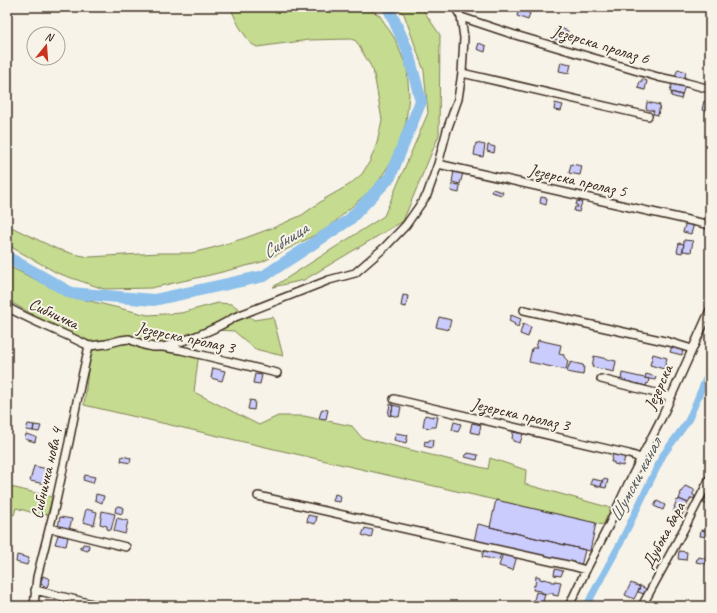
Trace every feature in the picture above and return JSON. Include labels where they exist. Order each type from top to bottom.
[{"type":"street","points":[[163,347],[182,342],[221,326],[235,317],[329,280],[355,273],[385,247],[406,225],[427,195],[458,99],[462,73],[464,38],[461,17],[455,7]]},
{"type":"street","name":"Језерска пролаз 6","points":[[461,17],[512,34],[658,77],[710,89]]},
{"type":"street","points":[[462,73],[648,116]]},
{"type":"street","name":"Језерска пролаз 5","points":[[438,164],[710,226]]},
{"type":"street","name":"Сибничка","points":[[7,306],[88,346]]},
{"type":"street","points":[[524,310],[669,342],[692,349]]},
{"type":"street","name":"Језерска","points":[[569,606],[641,460],[710,310]]},
{"type":"street","name":"Језерска пролаз 3","points":[[88,346],[129,339],[144,345],[181,350],[278,373]]},
{"type":"street","name":"Сибничка нова 4","points":[[34,606],[37,577],[50,528],[68,447],[88,346]]},
{"type":"street","points":[[601,379],[671,397]]},
{"type":"street","name":"Језерска пролаз 3","points":[[394,399],[629,454],[641,460]]},
{"type":"street","name":"Дубока бара","points":[[642,606],[710,478]]},
{"type":"street","points":[[258,496],[586,570]]},
{"type":"street","points":[[50,528],[126,546]]},
{"type":"street","points":[[35,590],[101,606]]},
{"type":"green space","points":[[230,7],[367,7],[380,16],[395,39],[407,68],[409,95],[406,122],[400,141],[389,165],[376,185],[327,229],[262,262],[151,288],[104,289],[57,273],[7,246],[7,225],[57,249],[89,257],[159,253],[191,253],[245,238],[302,215],[326,198],[349,185],[362,174],[370,161],[377,143],[382,120],[373,70],[356,41],[351,39],[309,40],[257,47],[250,43],[239,26]]},
{"type":"green space","points":[[396,7],[421,7],[440,35],[439,135],[403,221],[304,280],[273,287],[384,216],[428,113],[424,71],[404,14]]},
{"type":"green space","points":[[7,267],[10,267],[69,296],[148,315],[181,313],[218,303],[232,304],[254,320],[273,317],[283,356],[255,349],[234,331],[216,330],[181,346],[199,349],[194,392],[259,425],[278,416],[304,416],[352,426],[362,438],[488,469],[490,458],[526,470],[525,484],[611,508],[603,525],[84,405],[90,353],[84,343],[7,300]]},
{"type":"green space","points":[[7,486],[52,497],[48,514],[41,515],[16,508],[14,515],[7,513]]},
{"type":"building","points":[[519,9],[530,13],[528,20],[517,16]]},
{"type":"building","points":[[558,27],[568,31],[564,42],[554,39]]},
{"type":"building","points":[[479,43],[486,46],[485,52],[477,49]]},
{"type":"building","points":[[561,62],[571,64],[569,73],[559,71]]},
{"type":"building","points":[[678,69],[686,72],[684,80],[675,76]]},
{"type":"building","points":[[642,79],[647,81],[645,90],[638,88],[640,81],[642,82]]},
{"type":"building","points":[[672,83],[685,86],[682,95],[670,92]]},
{"type":"building","points":[[672,92],[682,95],[681,99],[671,96]]},
{"type":"building","points":[[704,101],[710,103],[710,112],[702,110]]},
{"type":"building","points":[[647,102],[660,105],[658,115],[653,114],[654,111],[646,109]]},
{"type":"building","points":[[555,103],[563,105],[561,111],[554,110]]},
{"type":"building","points":[[476,143],[485,145],[483,157],[474,155]]},
{"type":"building","points":[[488,145],[495,147],[494,153],[487,151]]},
{"type":"building","points":[[571,164],[582,166],[580,175],[569,173]]},
{"type":"building","points":[[454,171],[463,173],[460,184],[452,182]]},
{"type":"building","points":[[452,184],[460,185],[459,193],[451,191]]},
{"type":"building","points":[[492,189],[503,192],[502,195],[491,192]]},
{"type":"building","points":[[541,197],[547,198],[546,205],[540,203]]},
{"type":"building","points":[[577,201],[582,202],[579,212],[574,211],[575,207],[578,207],[576,205]]},
{"type":"building","points":[[686,222],[694,224],[691,234],[683,232]]},
{"type":"building","points":[[684,240],[693,241],[691,252],[683,251]]},
{"type":"building","points":[[679,243],[684,244],[682,253],[677,252]]},
{"type":"building","points":[[403,295],[408,296],[406,307],[401,306]]},
{"type":"building","points":[[511,315],[521,319],[518,327],[509,321]]},
{"type":"building","points":[[439,317],[451,320],[448,330],[436,327]]},
{"type":"building","points":[[523,324],[531,327],[528,337],[520,334]]},
{"type":"building","points":[[538,340],[561,345],[559,354],[564,355],[568,361],[566,370],[529,362],[532,348],[536,348]]},
{"type":"building","points":[[672,346],[683,348],[682,355],[670,352]]},
{"type":"building","points":[[653,354],[667,358],[664,369],[650,365]]},
{"type":"building","points":[[594,356],[616,361],[614,372],[592,367]]},
{"type":"building","points":[[570,362],[584,366],[583,375],[567,372]]},
{"type":"building","points":[[213,368],[225,371],[222,381],[211,378]]},
{"type":"building","points":[[622,373],[649,379],[648,384],[647,383],[646,386],[621,380]]},
{"type":"building","points":[[255,374],[262,375],[260,384],[253,383]]},
{"type":"building","points":[[646,374],[656,377],[655,380],[645,378]]},
{"type":"building","points":[[250,400],[255,401],[254,410],[248,409]]},
{"type":"building","points":[[390,404],[393,405],[391,416],[388,415]]},
{"type":"building","points":[[393,405],[401,407],[399,417],[391,415]]},
{"type":"building","points":[[322,409],[328,410],[326,419],[319,418]]},
{"type":"building","points":[[425,415],[438,417],[436,427],[423,427]]},
{"type":"building","points":[[454,422],[461,424],[458,432],[452,430]]},
{"type":"building","points":[[472,423],[481,425],[479,434],[470,432]]},
{"type":"building","points":[[28,424],[34,425],[33,431],[26,430]]},
{"type":"building","points":[[34,425],[41,426],[39,432],[33,431]]},
{"type":"building","points":[[513,432],[523,434],[520,443],[513,441]]},
{"type":"building","points":[[396,433],[408,435],[406,443],[394,440]]},
{"type":"building","points":[[26,434],[36,437],[35,442],[25,439]]},
{"type":"building","points":[[429,440],[433,440],[432,448],[424,446],[425,441],[428,442]]},
{"type":"building","points":[[468,453],[478,455],[477,460],[465,457]]},
{"type":"building","points":[[613,453],[625,456],[623,466],[611,462]]},
{"type":"building","points":[[122,456],[131,458],[130,463],[121,461]]},
{"type":"building","points":[[34,466],[47,469],[45,484],[30,481]]},
{"type":"building","points":[[85,475],[95,477],[93,483],[83,480]]},
{"type":"building","points":[[592,479],[602,481],[601,487],[590,484]]},
{"type":"building","points":[[603,479],[608,480],[606,488],[601,487]]},
{"type":"building","points":[[685,486],[695,490],[693,493],[695,496],[694,499],[691,498],[688,503],[679,499]]},
{"type":"building","points":[[709,490],[710,491],[710,506],[703,503]]},
{"type":"building","points":[[96,494],[104,496],[102,503],[95,500]]},
{"type":"building","points":[[335,494],[341,496],[340,502],[333,501]]},
{"type":"building","points":[[679,499],[688,503],[682,515],[673,511],[677,500],[678,501]]},
{"type":"building","points":[[496,500],[596,523],[590,551],[490,527]]},
{"type":"building","points":[[657,501],[665,505],[663,510],[654,506]]},
{"type":"building","points":[[118,506],[123,508],[122,514],[115,512],[116,507]]},
{"type":"building","points":[[86,509],[97,512],[94,525],[83,522]]},
{"type":"building","points":[[102,511],[115,514],[111,530],[107,529],[107,526],[100,524]]},
{"type":"building","points":[[308,515],[317,517],[315,524],[307,522]]},
{"type":"building","points":[[60,517],[72,519],[69,530],[58,527]]},
{"type":"building","points":[[117,518],[128,521],[125,534],[114,531]]},
{"type":"building","points":[[478,524],[585,550],[581,566],[474,541]]},
{"type":"building","points":[[365,528],[373,530],[371,538],[362,535]]},
{"type":"building","points":[[701,530],[710,532],[709,537],[700,536]]},
{"type":"building","points":[[58,535],[68,537],[66,546],[55,544]]},
{"type":"building","points":[[83,544],[89,545],[88,551],[80,549],[80,546],[82,547]]},
{"type":"building","points":[[484,549],[501,553],[499,560],[482,557]]},
{"type":"building","points":[[679,551],[687,552],[686,560],[678,559]]},
{"type":"building","points":[[503,553],[517,556],[513,570],[499,566]]},
{"type":"building","points":[[17,555],[29,558],[27,565],[16,562]]},
{"type":"building","points":[[699,557],[707,559],[706,564],[696,562]]},
{"type":"building","points":[[555,569],[563,571],[561,576],[554,575]]},
{"type":"building","points":[[43,576],[50,579],[47,587],[40,584]]},
{"type":"building","points":[[536,576],[543,580],[561,582],[558,596],[553,595],[553,593],[547,594],[541,591],[533,590]]},
{"type":"building","points":[[631,583],[640,587],[634,599],[625,595]]},
{"type":"building","points":[[639,585],[646,589],[644,594],[638,592],[640,587],[638,586]]},
{"type":"building","points":[[536,592],[545,594],[542,606],[533,604]]},
{"type":"waterway","name":"Сибница","points":[[7,257],[71,293],[154,300],[264,276],[349,220],[390,177],[421,101],[407,49],[388,7]]},
{"type":"waterway","name":"Шумски канал","points":[[587,606],[620,544],[663,455],[688,421],[710,369]]}]
